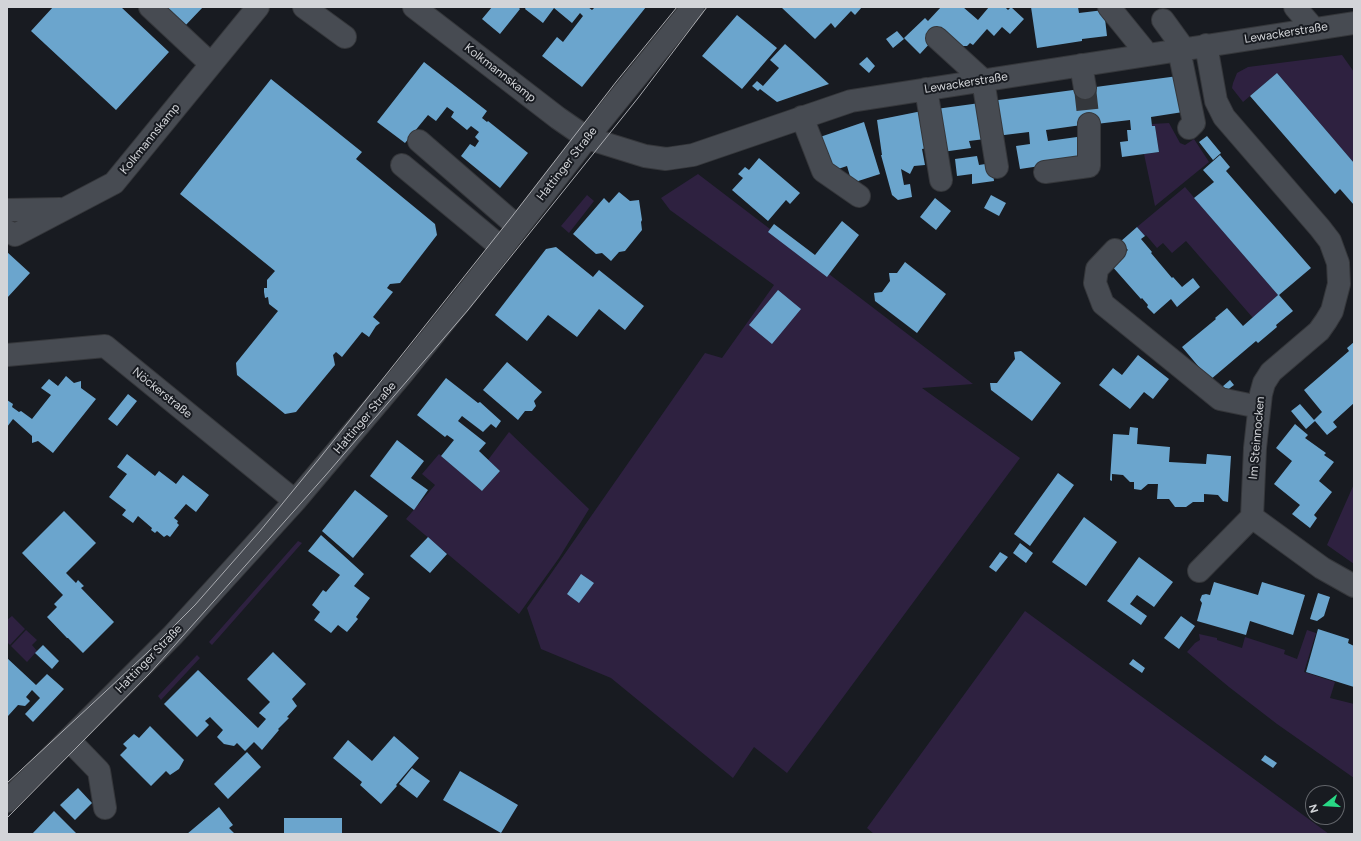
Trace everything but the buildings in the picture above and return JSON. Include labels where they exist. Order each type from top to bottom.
[{"type":"street","points":[[150,7],[211,64]]},
{"type":"street","name":"Kolkmannskamp","points":[[7,210],[65,209],[114,183],[258,7]]},
{"type":"street","points":[[304,7],[344,37]]},
{"type":"street","name":"Kolkmannskamp","points":[[414,7],[558,118],[587,138]]},
{"type":"street","name":"Hattinger Straße","points":[[7,801],[173,635],[295,501],[468,292],[587,138],[693,7]]},
{"type":"street","points":[[1109,7],[1148,55]]},
{"type":"street","points":[[1295,7],[1314,29]]},
{"type":"street","points":[[1163,20],[1182,50],[1194,124],[1189,128]]},
{"type":"street","name":"Lewackerstraße","points":[[587,138],[645,156],[666,160],[693,155],[851,101],[1206,45],[1314,29],[1352,26]]},
{"type":"street","points":[[937,38],[983,80],[997,168]]},
{"type":"street","name":"Im Steinnocken","points":[[1206,45],[1216,101],[1224,117],[1320,228],[1346,263],[1332,311],[1319,331],[1267,376],[1264,383],[1259,407],[1254,448],[1252,517]]},
{"type":"street","points":[[1081,65],[1085,88]]},
{"type":"street","points":[[926,89],[941,180]]},
{"type":"street","points":[[802,117],[823,171],[859,196]]},
{"type":"street","points":[[1045,172],[1089,166],[1089,124]]},
{"type":"street","points":[[419,141],[518,228]]},
{"type":"street","points":[[402,165],[502,248]]},
{"type":"street","points":[[7,231],[15,235],[65,209]]},
{"type":"street","points":[[1115,250],[1097,269],[1095,283],[1103,304],[1220,399],[1259,407]]},
{"type":"street","name":"Nöckerstraße","points":[[7,355],[105,346],[295,501]]},
{"type":"street","points":[[1200,570],[1252,517],[1322,568],[1354,586]]},
{"type":"street","points":[[69,740],[99,771],[104,808]]},
{"type":"shaded area","points":[[1342,55],[1354,72],[1354,163],[1277,73],[1243,102],[1232,88],[1237,73],[1248,67]]},
{"type":"shaded area","points":[[1169,123],[1180,143],[1185,145],[1194,139],[1209,162],[1155,206],[1144,154],[1159,152],[1155,126],[1152,126],[1152,124]]},
{"type":"shaded area","points":[[698,174],[973,384],[922,388],[1020,458],[787,773],[754,747],[733,778],[611,678],[541,649],[527,608],[705,353],[722,358],[774,285],[670,210],[661,198]]},
{"type":"shaded area","points":[[1185,187],[1278,295],[1253,318],[1186,241],[1172,253],[1163,243],[1157,248],[1137,227]]},
{"type":"shaded area","points":[[587,195],[594,201],[569,233],[561,226]]},
{"type":"shaded area","points":[[509,432],[589,509],[559,558],[519,614],[406,519],[435,485],[422,474],[439,454],[482,491],[500,471],[488,460]]},
{"type":"shaded area","points":[[1354,484],[1354,564],[1327,545]]},
{"type":"shaded area","points":[[298,541],[302,543],[212,645],[209,642]]},
{"type":"shaded area","points":[[1025,611],[1305,816],[1305,825],[1317,825],[1329,834],[874,834],[867,828]]},
{"type":"shaded area","points":[[12,616],[25,629],[10,645],[7,642],[7,620]]},
{"type":"shaded area","points":[[26,630],[37,640],[32,645],[37,651],[27,662],[11,646]]},
{"type":"shaded area","points":[[1307,630],[1316,633],[1304,672],[1335,682],[1330,698],[1354,704],[1354,778],[1277,724],[1187,652],[1200,640],[1199,634],[1217,638],[1217,640],[1242,648],[1245,637],[1285,650],[1284,654],[1297,659]]},
{"type":"shaded area","points":[[197,655],[200,658],[161,700],[158,696]]},
{"type":"tunnel","points":[[1085,88],[1089,124]]},
{"type":"tram line","points":[[7,783],[147,653],[195,605],[260,531],[510,219],[616,82],[677,7]]},
{"type":"tram line","points":[[7,818],[150,673],[325,476],[468,310],[638,98],[707,7]]}]
